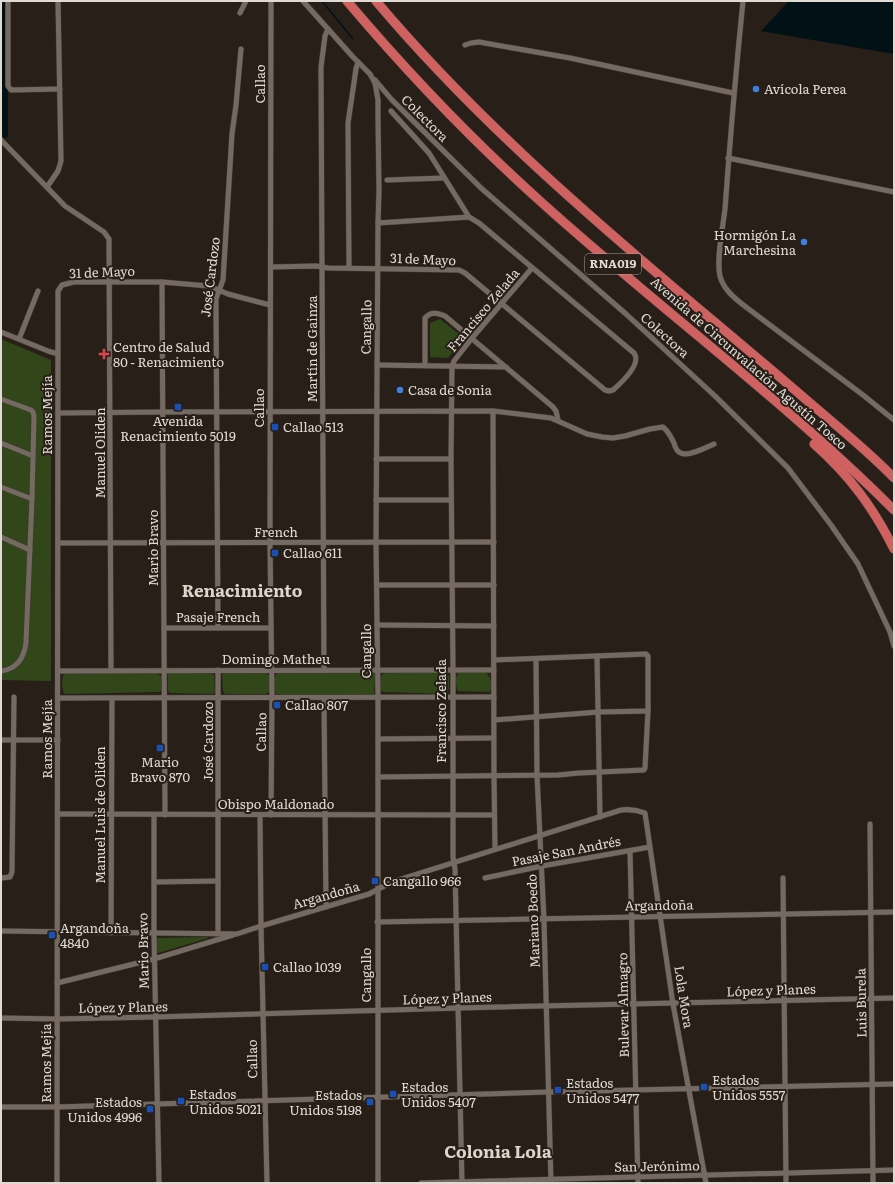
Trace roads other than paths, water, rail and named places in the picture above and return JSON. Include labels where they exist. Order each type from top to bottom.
[{"type":"highway","name":"Avenida de Circunvalación Agustín Tosco","points":[[347,1],[410,73],[504,168],[581,237],[844,462],[894,510]]},
{"type":"highway","name":"Avenida de Circunvalación Agustín Tosco","points":[[376,1],[458,92],[538,169],[621,242],[835,424],[894,478]]},
{"type":"highway","points":[[747,378],[769,405],[825,453],[848,477],[873,512],[894,548]]},
{"type":"highway","points":[[835,424],[870,447],[894,469]]},
{"type":"street","points":[[8,1],[9,89],[60,89]]},
{"type":"street","points":[[1,140],[47,187],[58,171],[61,162],[58,1]]},
{"type":"street","points":[[240,13],[246,1]]},
{"type":"street","name":"Callao","points":[[271,1],[271,815]]},
{"type":"street","name":"Colectora","points":[[304,1],[392,100],[480,188],[626,314],[710,390],[788,468],[858,564],[890,632],[894,646]]},
{"type":"street","points":[[743,1],[733,94],[719,264],[722,282],[733,296],[894,420]]},
{"type":"street","name":"Martín de Gainza","points":[[324,670],[321,67],[325,36],[328,29]]},
{"type":"street","points":[[465,45],[475,42],[570,58],[733,94]]},
{"type":"street","name":"José Cardozo","points":[[218,628],[216,543],[216,306],[219,290],[223,280],[232,134],[241,49]]},
{"type":"street","points":[[349,268],[348,123],[358,62]]},
{"type":"street","name":"Cangallo","points":[[372,78],[376,89],[378,118],[379,191],[376,412],[378,698],[378,1183]]},
{"type":"street","points":[[390,111],[429,153],[469,218]]},
{"type":"street","points":[[728,158],[894,192]]},
{"type":"street","points":[[387,180],[444,178]]},
{"type":"street","name":"Manuel Oliden","points":[[47,187],[71,211],[108,235],[110,242],[111,671]]},
{"type":"street","points":[[378,223],[469,218],[479,223],[532,268]]},
{"type":"street","name":"31 de Mayo","points":[[271,267],[316,266],[378,269],[459,270],[465,273],[605,390],[609,391],[615,388],[636,363],[636,356],[532,268]]},
{"type":"street","name":"Francisco Zelada","points":[[462,1182],[459,1008],[452,815],[452,366],[454,361],[472,338],[532,268]]},
{"type":"street","name":"31 de Mayo","points":[[58,295],[60,287],[68,283],[110,281],[162,282],[209,286],[228,294],[270,305]]},
{"type":"street","name":"Mario Bravo","points":[[162,282],[164,412],[165,814]]},
{"type":"street","points":[[19,339],[38,291]]},
{"type":"street","name":"Ramos Mejía","points":[[57,1183],[56,932],[58,814],[58,295]]},
{"type":"street","points":[[424,365],[425,320],[427,315],[436,313],[445,316],[553,407],[558,420]]},
{"type":"street","points":[[1,332],[58,354]]},
{"type":"street","points":[[377,365],[506,367]]},
{"type":"street","points":[[1,399],[33,412],[32,499],[24,652],[16,665],[1,671]]},
{"type":"street","points":[[58,413],[493,411],[540,416],[558,420],[587,434],[602,437],[613,438],[650,429],[663,428],[670,434],[676,448],[680,453],[685,454],[692,453],[714,444]]},
{"type":"street","points":[[493,411],[495,849]]},
{"type":"street","points":[[1,443],[33,456]]},
{"type":"street","points":[[376,459],[451,459]]},
{"type":"street","points":[[1,487],[32,499]]},
{"type":"street","points":[[376,500],[451,500]]},
{"type":"street","points":[[1,537],[30,550]]},
{"type":"street","name":"French","points":[[58,543],[494,542]]},
{"type":"street","points":[[377,585],[494,585]]},
{"type":"street","points":[[377,625],[494,626]]},
{"type":"street","name":"Pasaje French","points":[[164,628],[271,628]]},
{"type":"street","points":[[378,777],[538,775],[644,770],[648,711],[648,656],[646,654],[494,660]]},
{"type":"street","points":[[597,656],[600,817]]},
{"type":"street","name":"Mariano Boedo","points":[[536,659],[536,716],[544,920],[551,1181]]},
{"type":"street","name":"José Cardozo","points":[[218,670],[218,933]]},
{"type":"street","name":"Domingo Matheu","points":[[58,671],[494,670]]},
{"type":"street","points":[[1,878],[10,877],[11,875],[14,697]]},
{"type":"street","points":[[58,698],[494,697]]},
{"type":"street","name":"Manuel Luis de Oliden","points":[[111,933],[112,698]]},
{"type":"street","points":[[324,698],[326,907]]},
{"type":"street","points":[[494,720],[599,712],[648,711]]},
{"type":"street","points":[[378,738],[494,738]]},
{"type":"street","points":[[1,740],[58,740]]},
{"type":"street","name":"Argandoña","points":[[1,931],[237,934],[369,894],[392,882],[621,810],[641,811],[645,814]]},
{"type":"street","name":"Obispo Maldonado","points":[[58,814],[494,815]]},
{"type":"street","name":"Mario Bravo","points":[[154,814],[154,959],[159,1183]]},
{"type":"street","name":"Lola Mora","points":[[645,814],[673,1004],[706,1183]]},
{"type":"street","name":"Callao","points":[[260,815],[262,1014],[267,1183]]},
{"type":"street","name":"Luis Burela","points":[[870,824],[873,1183]]},
{"type":"street","name":"Pasaje San Andrés","points":[[485,878],[542,866],[650,847]]},
{"type":"street","name":"Bulevar Almagro","points":[[630,850],[638,1180]]},
{"type":"street","points":[[783,878],[786,1183]]},
{"type":"street","points":[[154,882],[218,881]]},
{"type":"street","name":"Argandoña","points":[[377,922],[544,920],[661,916],[894,912]]},
{"type":"street","points":[[57,983],[154,959],[237,934]]},
{"type":"street","name":"López y Planes","points":[[1,1018],[57,1019],[155,1017],[894,998]]},
{"type":"street","points":[[1,1107],[57,1107],[548,1092],[894,1084]]},
{"type":"street","name":"San Jerónimo","points":[[421,1183],[638,1180],[705,1176],[894,1170]]},
{"type":"waterway","points":[[4,1],[5,135]]},
{"type":"waterway","points":[[322,1],[353,39]]},
{"type":"place","name":"Avícola Perea","points":[[756,89]]},
{"type":"place","name":"Hormigón La Marchesina","points":[[804,242]]},
{"type":"place","name":"Centro de Salud 80 - Renacimiento","points":[[104,354]]},
{"type":"place","name":"Casa de Sonia","points":[[400,390]]},
{"type":"place","name":"Avenida Renacimiento 5019","points":[[178,407]]},
{"type":"place","name":"Callao 513","points":[[275,427]]},
{"type":"place","name":"Callao 611","points":[[275,553]]},
{"type":"place","name":"Callao 807","points":[[277,705]]},
{"type":"place","name":"Mario Bravo 870","points":[[160,748]]},
{"type":"place","name":"Cangallo 966","points":[[375,881]]},
{"type":"place","name":"Argandoña 4840","points":[[52,935]]},
{"type":"place","name":"Callao 1039","points":[[265,967]]},
{"type":"place","name":"Estados Unidos 5557","points":[[704,1087]]},
{"type":"place","name":"Estados Unidos 5477","points":[[558,1090]]},
{"type":"place","name":"Estados Unidos 5407","points":[[393,1094]]},
{"type":"place","name":"Estados Unidos 5021","points":[[181,1101]]},
{"type":"place","name":"Estados Unidos 5198","points":[[370,1102]]},
{"type":"place","name":"Estados Unidos 4996","points":[[150,1109]]},
{"type":"district","name":"Renacimiento","points":[[242,591]]},
{"type":"district","name":"Colonia Lola","points":[[498,1152]]}]
